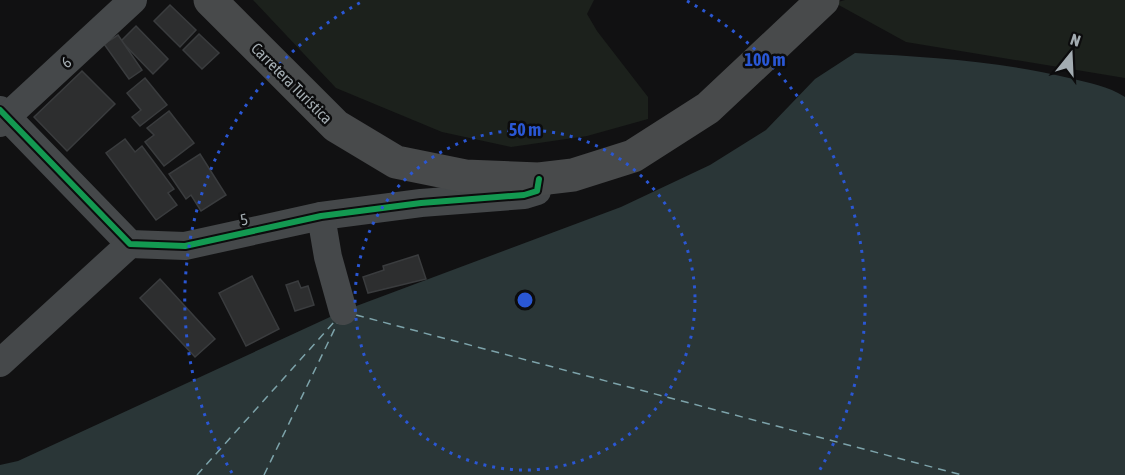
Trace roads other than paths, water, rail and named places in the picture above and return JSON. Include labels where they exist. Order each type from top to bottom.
[{"type":"main road","name":"Carretera Turística","points":[[210,0],[336,126],[396,162],[465,176],[539,179],[573,175],[633,156],[708,108],[823,0]]},
{"type":"street","name":"6","points":[[2,117],[133,0]]},
{"type":"street","points":[[0,363],[130,244],[2,117]]},
{"type":"street","name":"5","points":[[130,244],[184,246],[321,216],[421,203],[524,195],[537,191],[539,179]]},
{"type":"street","points":[[321,216],[328,257],[344,312]]}]
